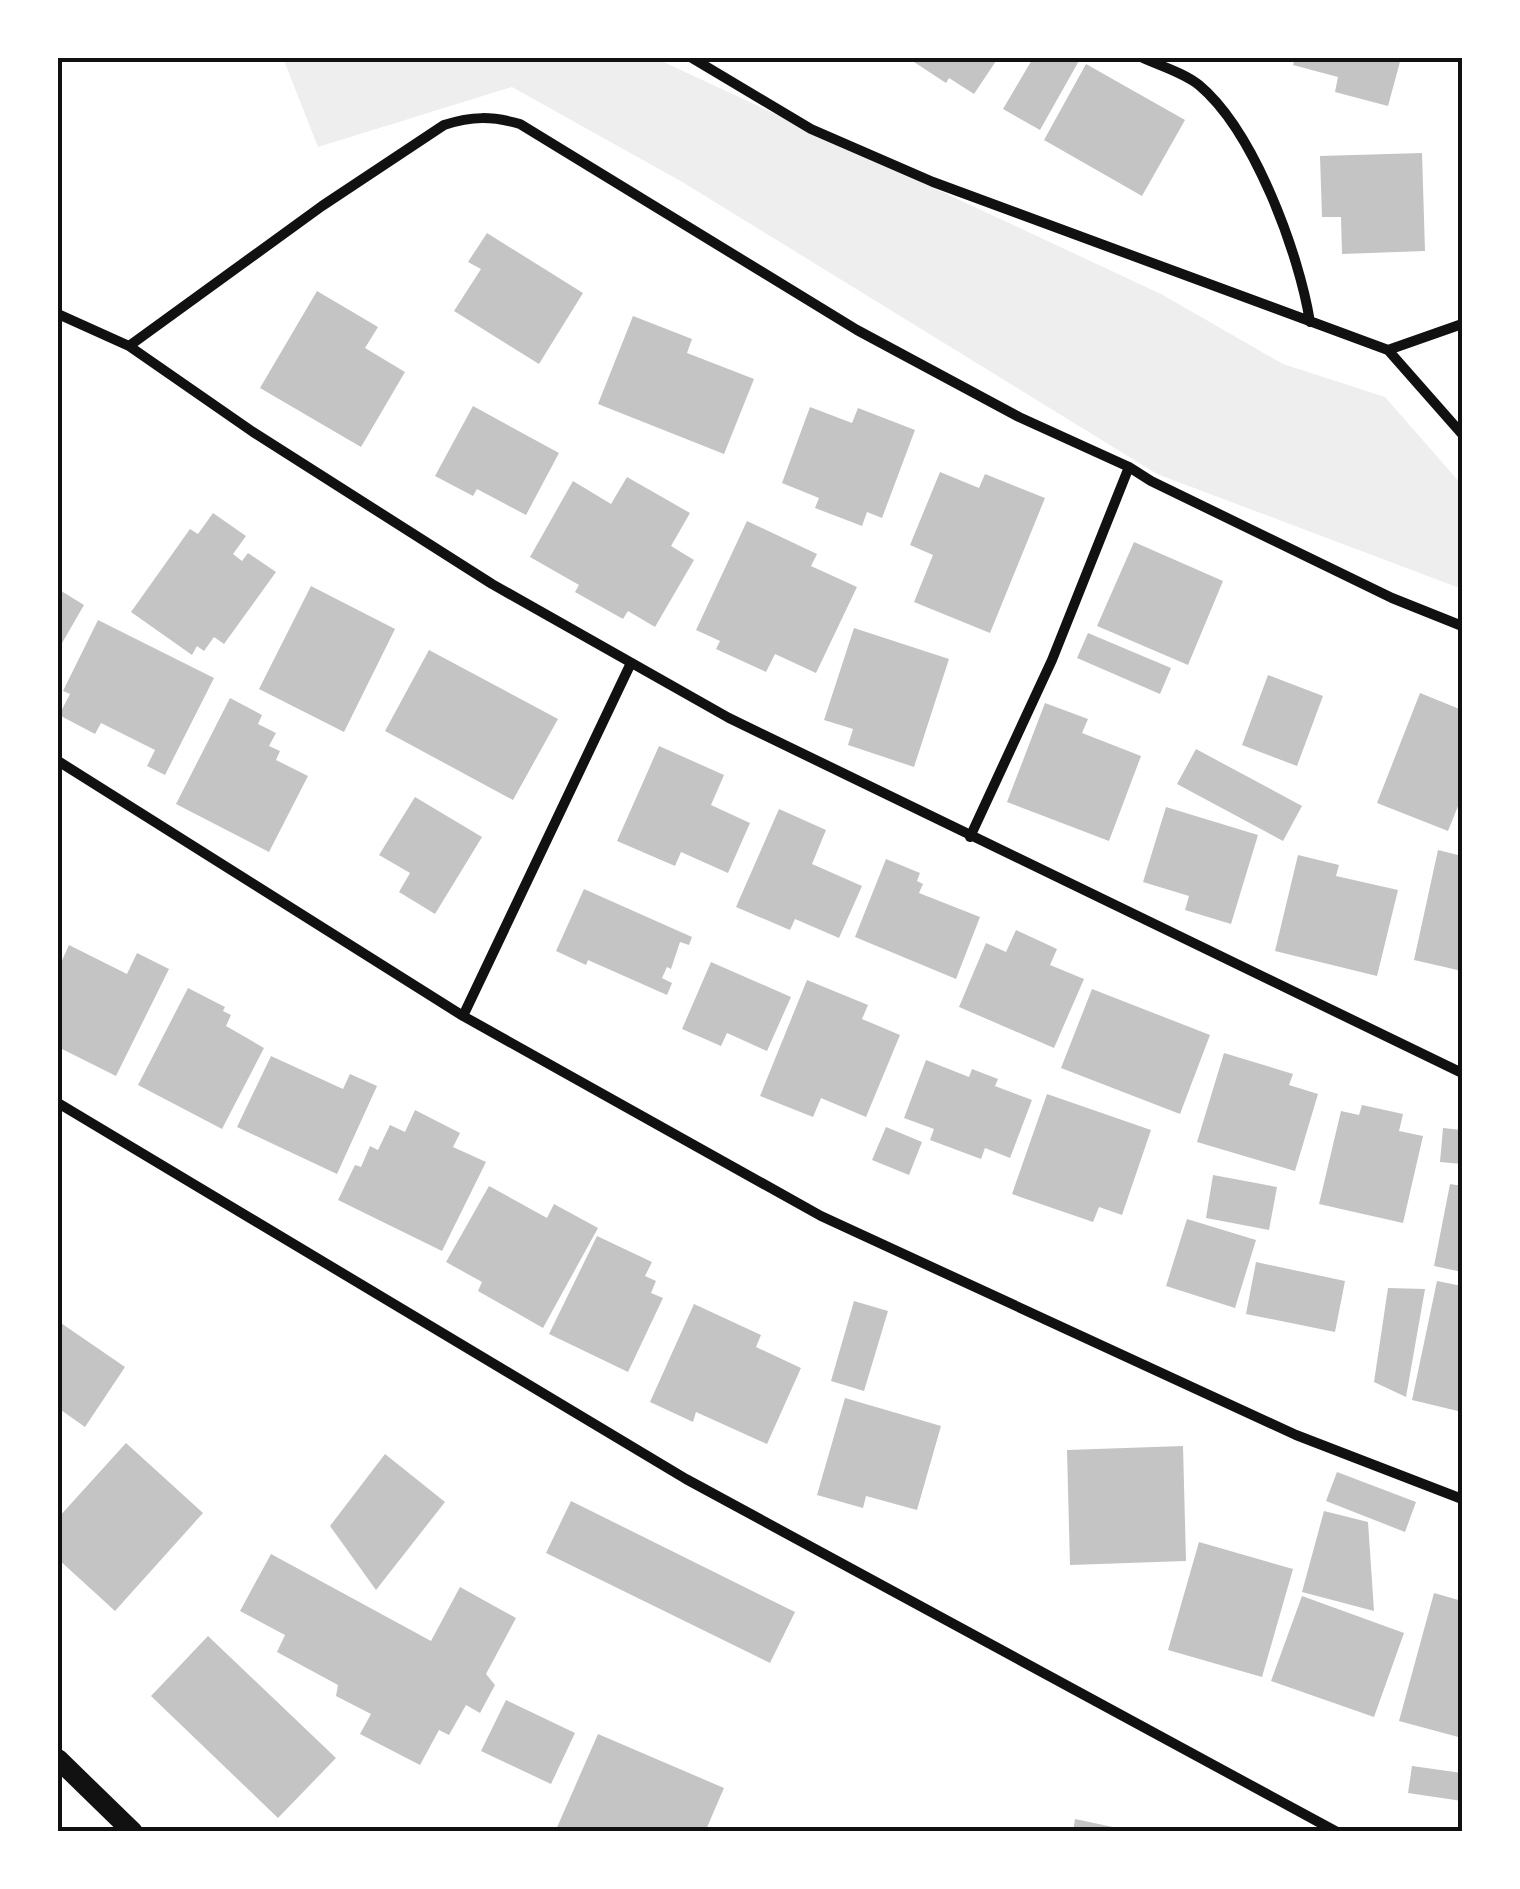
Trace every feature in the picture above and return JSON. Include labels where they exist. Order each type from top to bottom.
[{"type":"main road","points":[[58,1759],[133,1832]]},
{"type":"street","points":[[692,58],[812,129],[933,182],[1388,350],[1462,434]]},
{"type":"street","points":[[1144,58],[1197,84],[1226,113],[1286,231],[1304,279],[1310,322]]},
{"type":"street","points":[[129,346],[226,274],[444,125],[467,117],[492,116],[520,124],[857,330],[1019,417],[1129,467],[1392,598],[1462,626]]},
{"type":"street","points":[[58,314],[129,346],[254,432],[492,584],[729,718],[1462,1072]]},
{"type":"street","points":[[1388,350],[1462,324]]},
{"type":"street","points":[[970,837],[1052,660],[1129,467]]},
{"type":"street","points":[[463,1016],[632,663]]},
{"type":"street","points":[[58,760],[463,1016],[821,1216],[1296,1435],[1462,1499]]},
{"type":"street","points":[[58,1103],[686,1479],[1338,1832]]},
{"type":"shaded area","points":[[283,58],[655,58],[1161,294],[1283,364],[1385,397],[1462,485],[1462,589],[1157,474],[684,183],[512,87],[318,147]]},
{"type":"building","points":[[917,58],[998,58],[974,94],[949,78],[946,83],[914,62]]},
{"type":"building","points":[[1033,58],[1080,59],[1040,130],[1003,109]]},
{"type":"building","points":[[1295,58],[1401,58],[1388,106],[1335,92],[1338,77],[1293,65]]},
{"type":"building","points":[[1086,64],[1185,120],[1142,196],[1044,140]]},
{"type":"building","points":[[1422,153],[1425,251],[1342,254],[1341,217],[1322,217],[1320,156]]},
{"type":"building","points":[[487,233],[583,293],[539,364],[454,311],[481,269],[468,262]]},
{"type":"building","points":[[317,291],[378,327],[365,348],[405,372],[361,447],[260,388]]},
{"type":"building","points":[[633,316],[692,339],[687,353],[754,379],[724,454],[598,404]]},
{"type":"building","points":[[473,406],[559,453],[526,515],[477,489],[473,496],[435,476]]},
{"type":"building","points":[[810,407],[852,423],[858,408],[915,430],[882,518],[867,512],[862,526],[815,508],[819,498],[782,483]]},
{"type":"building","points":[[940,472],[979,488],[985,474],[1045,498],[990,633],[914,602],[933,555],[910,545]]},
{"type":"building","points":[[627,477],[690,513],[671,546],[694,560],[655,627],[628,611],[623,619],[575,592],[579,585],[530,557],[573,481],[611,504]]},
{"type":"building","points":[[213,513],[246,536],[233,554],[242,561],[248,553],[276,572],[224,644],[214,637],[204,651],[197,646],[192,655],[131,612],[190,529],[198,534]]},
{"type":"building","points":[[747,521],[817,554],[811,566],[857,587],[816,673],[775,654],[766,672],[716,649],[720,641],[696,630]]},
{"type":"building","points":[[1134,542],[1223,581],[1188,665],[1097,626]]},
{"type":"building","points":[[311,586],[395,629],[344,732],[259,689]]},
{"type":"building","points":[[58,589],[84,605],[58,650]]},
{"type":"building","points":[[98,620],[214,678],[165,775],[147,766],[155,750],[101,723],[95,734],[59,715],[70,694],[63,691]]},
{"type":"building","points":[[854,628],[949,659],[914,767],[848,745],[853,729],[824,720]]},
{"type":"building","points":[[1088,633],[1171,668],[1160,694],[1077,658]]},
{"type":"building","points":[[429,650],[558,719],[513,800],[385,731]]},
{"type":"building","points":[[1268,675],[1323,696],[1297,766],[1242,745]]},
{"type":"building","points":[[1420,693],[1462,710],[1462,803],[1448,831],[1377,803]]},
{"type":"building","points":[[230,698],[262,715],[258,724],[276,733],[269,746],[280,751],[276,760],[308,776],[269,852],[176,804]]},
{"type":"building","points":[[1045,703],[1088,719],[1082,733],[1141,756],[1109,841],[1007,802]]},
{"type":"building","points":[[659,746],[724,775],[711,805],[750,823],[728,873],[681,852],[675,866],[617,841]]},
{"type":"building","points":[[1196,749],[1302,806],[1283,841],[1177,784]]},
{"type":"building","points":[[415,797],[482,837],[435,914],[399,892],[410,873],[379,855]]},
{"type":"building","points":[[1166,807],[1258,835],[1231,924],[1185,910],[1189,896],[1143,882]]},
{"type":"building","points":[[779,809],[826,830],[812,864],[862,886],[839,938],[795,919],[790,930],[736,907]]},
{"type":"building","points":[[1438,850],[1462,856],[1462,971],[1414,960]]},
{"type":"building","points":[[1298,855],[1339,865],[1336,876],[1398,890],[1377,976],[1275,951]]},
{"type":"building","points":[[886,859],[920,873],[917,881],[923,884],[919,893],[980,917],[956,979],[855,937]]},
{"type":"building","points":[[584,889],[692,937],[689,945],[680,942],[671,969],[667,967],[662,978],[672,983],[667,995],[588,960],[586,965],[556,951]]},
{"type":"building","points":[[1016,930],[1057,949],[1050,965],[1084,979],[1054,1048],[959,1007],[986,943],[1006,952]]},
{"type":"building","points":[[69,945],[127,974],[137,953],[169,969],[116,1076],[58,1047],[58,969]]},
{"type":"building","points":[[711,962],[791,997],[767,1051],[727,1033],[721,1046],[682,1029]]},
{"type":"building","points":[[807,980],[868,1005],[862,1019],[900,1035],[866,1117],[821,1098],[813,1117],[760,1096]]},
{"type":"building","points":[[188,988],[225,1007],[223,1011],[231,1015],[226,1026],[264,1048],[222,1129],[138,1085]]},
{"type":"building","points":[[1092,989],[1210,1035],[1180,1114],[1061,1068]]},
{"type":"building","points":[[1224,1053],[1293,1074],[1289,1085],[1318,1094],[1295,1171],[1197,1142]]},
{"type":"building","points":[[271,1056],[343,1089],[350,1074],[377,1086],[337,1174],[237,1127]]},
{"type":"building","points":[[926,1060],[969,1077],[972,1069],[998,1079],[995,1086],[1032,1100],[1010,1158],[985,1148],[981,1159],[930,1140],[934,1129],[904,1118]]},
{"type":"building","points":[[1047,1094],[1151,1130],[1122,1215],[1099,1207],[1093,1222],[1012,1194]]},
{"type":"building","points":[[1362,1105],[1403,1114],[1399,1131],[1423,1136],[1403,1223],[1319,1204],[1341,1111],[1359,1115]]},
{"type":"building","points":[[415,1110],[460,1133],[453,1147],[486,1162],[442,1251],[338,1200],[355,1165],[361,1167],[370,1146],[378,1150],[390,1125],[405,1132]]},
{"type":"building","points":[[886,1127],[922,1142],[909,1175],[872,1160]]},
{"type":"building","points":[[1443,1128],[1462,1130],[1462,1164],[1440,1162]]},
{"type":"building","points":[[1213,1175],[1277,1187],[1269,1230],[1206,1218]]},
{"type":"building","points":[[1450,1184],[1462,1186],[1462,1272],[1434,1266]]},
{"type":"building","points":[[489,1186],[547,1218],[554,1204],[598,1228],[543,1328],[478,1291],[482,1282],[446,1262]]},
{"type":"building","points":[[1187,1219],[1256,1240],[1235,1308],[1166,1286]]},
{"type":"building","points":[[597,1236],[652,1262],[645,1276],[656,1281],[651,1293],[663,1298],[628,1372],[549,1334]]},
{"type":"building","points":[[1256,1262],[1345,1281],[1335,1332],[1246,1314]]},
{"type":"building","points":[[1437,1281],[1462,1286],[1462,1412],[1412,1400]]},
{"type":"building","points":[[1388,1288],[1425,1289],[1406,1397],[1374,1382]]},
{"type":"building","points":[[854,1301],[888,1311],[864,1391],[831,1381]]},
{"type":"building","points":[[694,1304],[761,1335],[756,1347],[801,1368],[767,1444],[696,1412],[693,1422],[650,1402]]},
{"type":"building","points":[[58,1321],[125,1367],[85,1427],[58,1408]]},
{"type":"building","points":[[845,1398],[941,1426],[917,1510],[866,1496],[863,1508],[817,1495]]},
{"type":"building","points":[[126,1443],[203,1513],[115,1611],[58,1559],[58,1518]]},
{"type":"building","points":[[1183,1446],[1186,1561],[1070,1565],[1067,1450]]},
{"type":"building","points":[[385,1454],[445,1502],[376,1590],[330,1526]]},
{"type":"building","points":[[1337,1472],[1416,1502],[1405,1532],[1326,1501]]},
{"type":"building","points":[[571,1501],[795,1612],[770,1663],[546,1553]]},
{"type":"building","points":[[1324,1511],[1368,1522],[1374,1611],[1302,1592]]},
{"type":"building","points":[[1199,1542],[1293,1569],[1262,1677],[1168,1650]]},
{"type":"building","points":[[271,1554],[431,1641],[460,1587],[516,1618],[486,1674],[495,1685],[480,1713],[466,1705],[449,1735],[439,1730],[420,1765],[360,1734],[371,1714],[336,1696],[338,1685],[277,1652],[285,1635],[240,1611]]},
{"type":"building","points":[[1434,1593],[1462,1601],[1462,1738],[1399,1721]]},
{"type":"building","points":[[1302,1596],[1404,1633],[1374,1717],[1271,1681]]},
{"type":"building","points":[[208,1636],[336,1758],[278,1818],[151,1696]]},
{"type":"building","points":[[506,1700],[575,1733],[551,1784],[481,1751]]},
{"type":"building","points":[[598,1734],[724,1788],[705,1832],[555,1832]]},
{"type":"building","points":[[1412,1766],[1462,1773],[1462,1801],[1408,1793]]},
{"type":"building","points":[[1075,1819],[1127,1830],[1127,1832],[1073,1832]]}]
